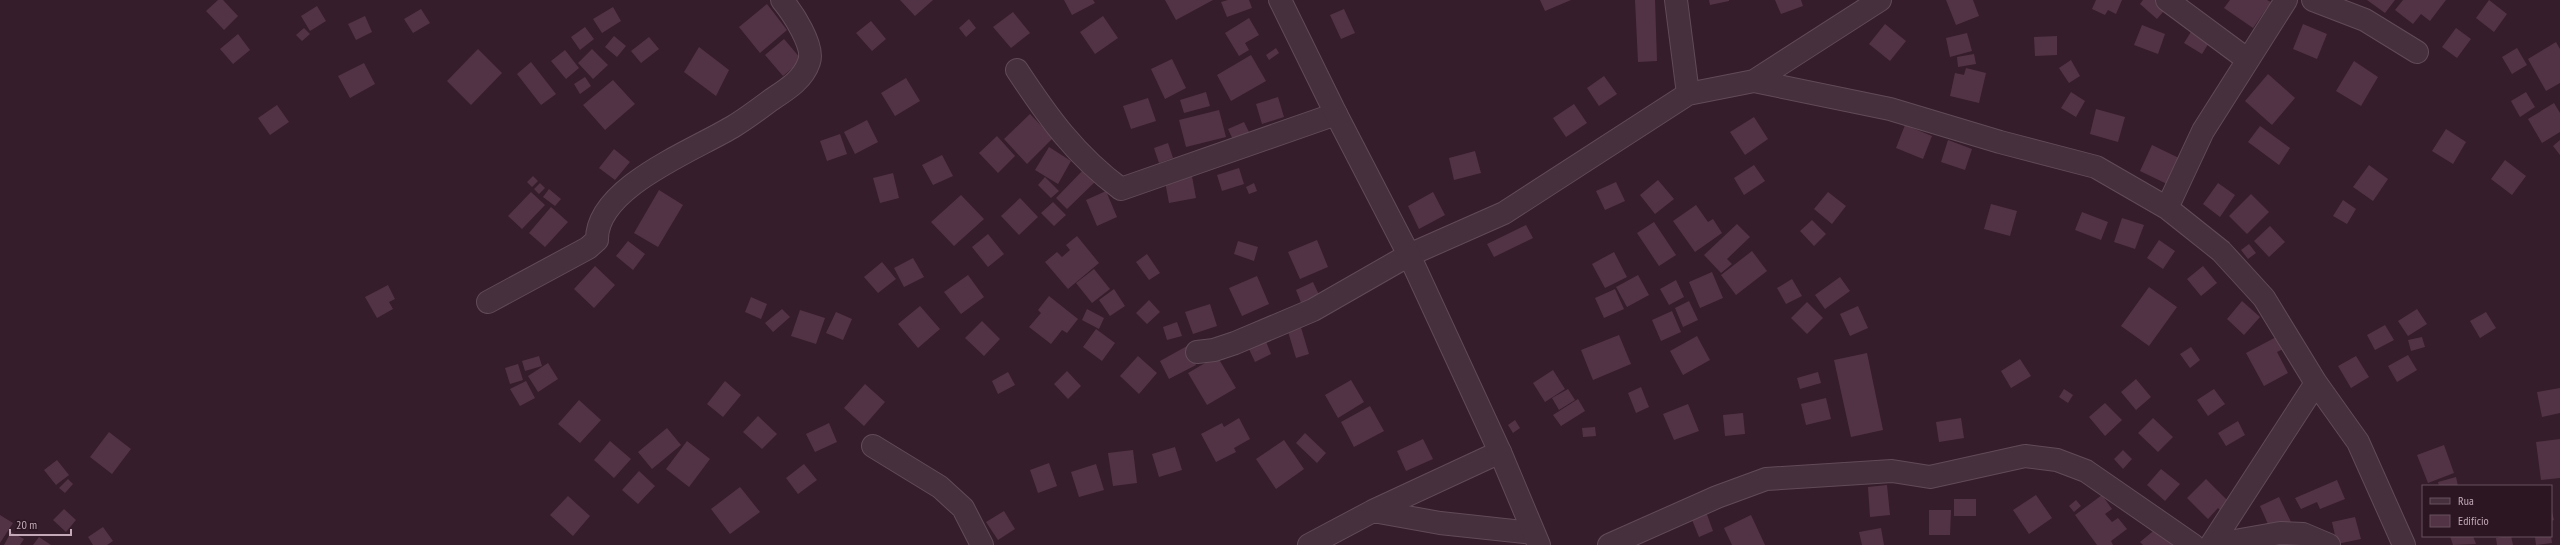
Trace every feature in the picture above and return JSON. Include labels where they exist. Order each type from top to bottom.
[{"type":"street","points":[[488,302],[588,248],[597,240],[597,229],[603,214],[625,191],[670,160],[734,126],[797,82],[810,61],[808,42],[782,0]]},
{"type":"street","points":[[1280,0],[1336,114],[1409,256],[1500,452],[1536,539]]},
{"type":"street","points":[[1676,0],[1688,94]]},
{"type":"street","points":[[1197,352],[1214,350],[1235,343],[1314,310],[1409,256],[1504,213],[1688,94],[1754,80],[1880,0]]},
{"type":"street","points":[[2167,0],[2248,60]]},
{"type":"street","points":[[2167,208],[2203,130],[2286,0]]},
{"type":"street","points":[[2313,0],[2365,20],[2417,52]]},
{"type":"street","points":[[1017,70],[1055,126],[1081,157],[1120,189],[1336,114]]},
{"type":"street","points":[[1754,80],[1890,109],[2000,142],[2096,167],[2167,208],[2221,251],[2264,298],[2316,383],[2358,442],[2404,545]]},
{"type":"street","points":[[2211,545],[2316,383]]},
{"type":"street","points":[[873,446],[940,487],[963,508],[982,545]]},
{"type":"street","points":[[1309,545],[1373,511],[1500,452]]},
{"type":"street","points":[[1609,545],[1717,497],[1766,479],[1892,471],[1930,477],[2025,456],[2057,460],[2086,472],[2193,545]]},
{"type":"street","points":[[1373,511],[1536,539]]},
{"type":"street","points":[[2211,545],[2280,534],[2303,534],[2329,545]]},
{"type":"building","points":[[218,0],[223,0],[238,16],[224,30],[206,11]]},
{"type":"building","points":[[900,0],[933,0],[915,16]]},
{"type":"building","points":[[1064,0],[1093,0],[1095,3],[1072,15]]},
{"type":"building","points":[[1165,0],[1213,0],[1176,20]]},
{"type":"building","points":[[1228,0],[1249,0],[1252,8],[1227,17],[1221,2]]},
{"type":"building","points":[[1540,0],[1571,0],[1545,11]]},
{"type":"building","points":[[1635,0],[1655,0],[1657,61],[1638,62]]},
{"type":"building","points":[[1709,0],[1729,0],[1729,1],[1710,5]]},
{"type":"building","points":[[1775,0],[1801,0],[1803,6],[1781,14]]},
{"type":"building","points":[[1946,0],[1973,0],[1979,16],[1956,25]]},
{"type":"building","points":[[2096,0],[2122,0],[2116,14],[2108,10],[2105,15],[2092,9]]},
{"type":"building","points":[[2143,0],[2160,0],[2168,6],[2157,19],[2140,4]]},
{"type":"building","points":[[2230,0],[2267,0],[2271,2],[2253,28],[2224,8]]},
{"type":"building","points":[[2367,0],[2395,0],[2385,13]]},
{"type":"building","points":[[2403,0],[2446,0],[2430,21],[2421,14],[2413,24],[2395,10]]},
{"type":"building","points":[[2489,0],[2507,14],[2494,32],[2476,18]]},
{"type":"building","points":[[767,4],[787,30],[760,53],[739,27]]},
{"type":"building","points":[[317,6],[326,21],[310,31],[301,16]]},
{"type":"building","points":[[613,7],[621,21],[602,33],[593,19]]},
{"type":"building","points":[[421,9],[430,23],[413,33],[404,19]]},
{"type":"building","points":[[1344,9],[1355,33],[1341,39],[1330,15]]},
{"type":"building","points":[[1013,12],[1030,33],[1011,48],[993,27]]},
{"type":"building","points":[[365,16],[372,32],[356,40],[348,24]]},
{"type":"building","points":[[1103,16],[1118,38],[1095,54],[1080,32]]},
{"type":"building","points":[[1249,18],[1259,35],[1245,43],[1249,50],[1239,56],[1225,33]]},
{"type":"building","points":[[969,19],[976,28],[966,37],[959,28]]},
{"type":"building","points":[[871,21],[886,39],[872,51],[856,33]]},
{"type":"building","points":[[1885,24],[1906,41],[1890,61],[1869,44]]},
{"type":"building","points":[[2303,24],[2327,34],[2317,59],[2293,49]]},
{"type":"building","points":[[2142,25],[2165,34],[2158,54],[2134,45]]},
{"type":"building","points":[[585,27],[594,39],[580,50],[571,37]]},
{"type":"building","points":[[2194,27],[2212,38],[2202,54],[2184,43]]},
{"type":"building","points":[[304,28],[310,34],[302,41],[296,35]]},
{"type":"building","points":[[2456,28],[2471,39],[2457,58],[2442,47]]},
{"type":"building","points":[[1967,33],[1972,51],[1950,57],[1946,38]]},
{"type":"building","points":[[238,34],[250,50],[233,64],[220,49]]},
{"type":"building","points":[[614,36],[626,46],[617,57],[605,47]]},
{"type":"building","points":[[2057,36],[2057,55],[2035,56],[2034,37]]},
{"type":"building","points":[[649,37],[659,49],[641,63],[631,51]]},
{"type":"building","points":[[784,39],[802,60],[783,76],[765,55]]},
{"type":"building","points":[[2556,42],[2560,49],[2560,83],[2546,91],[2528,59]]},
{"type":"building","points":[[699,47],[729,70],[716,96],[684,72]]},
{"type":"building","points":[[1276,48],[1279,53],[1269,60],[1266,55]]},
{"type":"building","points":[[2517,48],[2527,65],[2512,74],[2502,57]]},
{"type":"building","points":[[478,49],[502,73],[471,105],[447,81]]},
{"type":"building","points":[[592,49],[608,65],[593,79],[578,63]]},
{"type":"building","points":[[565,50],[579,68],[566,79],[551,61]]},
{"type":"building","points":[[1974,54],[1976,64],[1958,67],[1957,57]]},
{"type":"building","points":[[1251,55],[1266,81],[1231,101],[1217,75]]},
{"type":"building","points":[[1172,59],[1186,88],[1165,99],[1151,69]]},
{"type":"building","points":[[2071,60],[2080,76],[2069,83],[2059,68]]},
{"type":"building","points":[[2354,61],[2378,77],[2361,106],[2336,91]]},
{"type":"building","points":[[531,62],[556,94],[541,105],[517,74]]},
{"type":"building","points":[[364,63],[375,84],[350,98],[338,76]]},
{"type":"building","points":[[1966,68],[1986,73],[1979,103],[1950,96],[1955,73],[1964,75]]},
{"type":"building","points":[[2268,74],[2295,98],[2272,125],[2245,101]]},
{"type":"building","points":[[1604,76],[1617,94],[1599,106],[1587,88]]},
{"type":"building","points":[[585,77],[591,86],[580,94],[574,84]]},
{"type":"building","points":[[906,78],[920,101],[895,116],[881,93]]},
{"type":"building","points":[[613,80],[635,104],[605,130],[583,105]]},
{"type":"building","points":[[1206,92],[1210,106],[1184,113],[1180,100]]},
{"type":"building","points":[[2071,92],[2085,101],[2076,117],[2061,108]]},
{"type":"building","points":[[2526,92],[2535,107],[2520,117],[2511,101]]},
{"type":"building","points":[[1278,97],[1284,117],[1262,124],[1256,104]]},
{"type":"building","points":[[1148,98],[1156,121],[1131,129],[1123,106]]},
{"type":"building","points":[[2554,103],[2560,113],[2560,132],[2542,143],[2528,119]]},
{"type":"building","points":[[1574,104],[1587,123],[1566,137],[1553,118]]},
{"type":"building","points":[[277,105],[289,122],[270,135],[258,118]]},
{"type":"building","points":[[2096,109],[2125,117],[2118,142],[2090,134]]},
{"type":"building","points":[[1219,110],[1226,137],[1186,147],[1179,120]]},
{"type":"building","points":[[1030,114],[1053,138],[1027,164],[1004,139]]},
{"type":"building","points":[[1754,117],[1768,139],[1745,155],[1730,132]]},
{"type":"building","points":[[867,120],[878,142],[855,154],[844,132]]},
{"type":"building","points":[[1244,122],[1251,136],[1235,144],[1228,129]]},
{"type":"building","points":[[1905,125],[1932,136],[1923,159],[1896,148]]},
{"type":"building","points":[[2260,126],[2290,148],[2279,165],[2248,142]]},
{"type":"building","points":[[2446,129],[2466,142],[2453,164],[2432,151]]},
{"type":"building","points":[[840,134],[847,154],[827,161],[820,141]]},
{"type":"building","points":[[997,136],[1015,156],[998,173],[979,153]]},
{"type":"building","points":[[1948,140],[1972,149],[1965,170],[1941,162]]},
{"type":"building","points":[[2560,140],[2560,155],[2553,146]]},
{"type":"building","points":[[1168,143],[1173,158],[1159,163],[1154,148]]},
{"type":"building","points":[[2152,145],[2179,158],[2167,184],[2140,171]]},
{"type":"building","points":[[1049,147],[1071,161],[1058,184],[1035,170]]},
{"type":"building","points":[[614,149],[630,162],[615,180],[599,168]]},
{"type":"building","points":[[1475,151],[1481,173],[1454,180],[1449,158]]},
{"type":"building","points":[[942,155],[953,176],[933,185],[922,165]]},
{"type":"building","points":[[2505,160],[2526,176],[2512,195],[2491,179]]},
{"type":"building","points":[[1754,165],[1765,181],[1744,195],[1734,178]]},
{"type":"building","points":[[2369,165],[2388,179],[2373,201],[2353,187]]},
{"type":"building","points":[[1086,167],[1098,179],[1067,209],[1056,198]]},
{"type":"building","points":[[1239,168],[1244,184],[1222,191],[1217,175]]},
{"type":"building","points":[[1191,171],[1196,198],[1169,203],[1164,176]]},
{"type":"building","points":[[893,173],[899,198],[880,203],[873,178]]},
{"type":"building","points":[[533,176],[538,181],[532,187],[527,182]]},
{"type":"building","points":[[1045,177],[1059,191],[1051,198],[1038,185]]},
{"type":"building","points":[[1658,180],[1674,199],[1655,214],[1640,195]]},
{"type":"building","points":[[1616,182],[1625,201],[1605,210],[1596,191]]},
{"type":"building","points":[[540,183],[545,188],[539,194],[534,189]]},
{"type":"building","points":[[1254,183],[1257,191],[1249,194],[1246,187]]},
{"type":"building","points":[[2218,183],[2235,195],[2220,217],[2203,204]]},
{"type":"building","points":[[549,189],[561,199],[555,206],[543,197]]},
{"type":"building","points":[[659,190],[683,205],[658,247],[634,233]]},
{"type":"building","points":[[1106,191],[1117,217],[1097,226],[1086,200]]},
{"type":"building","points":[[531,192],[545,205],[522,229],[508,216]]},
{"type":"building","points":[[1433,192],[1445,215],[1419,229],[1408,206]]},
{"type":"building","points":[[1828,192],[1846,206],[1832,224],[1814,209]]},
{"type":"building","points":[[2251,194],[2269,212],[2247,234],[2229,216]]},
{"type":"building","points":[[961,195],[984,219],[954,246],[931,222]]},
{"type":"building","points":[[1020,198],[1038,217],[1019,235],[1001,216]]},
{"type":"building","points":[[2343,200],[2356,209],[2347,224],[2333,216]]},
{"type":"building","points":[[1053,202],[1066,215],[1054,226],[1041,213]]},
{"type":"building","points":[[1991,204],[2017,211],[2010,236],[1984,229]]},
{"type":"building","points":[[1696,205],[1708,222],[1713,219],[1722,233],[1695,252],[1673,221]]},
{"type":"building","points":[[551,207],[568,222],[545,247],[529,233]]},
{"type":"building","points":[[2082,212],[2108,222],[2101,240],[2075,230]]},
{"type":"building","points":[[2122,218],[2144,225],[2135,249],[2114,242]]},
{"type":"building","points":[[1812,220],[1826,234],[1814,246],[1800,231]]},
{"type":"building","points":[[1654,222],[1676,255],[1659,266],[1637,233]]},
{"type":"building","points":[[1737,224],[1750,237],[1727,259],[1732,264],[1721,273],[1704,255]]},
{"type":"building","points":[[1526,225],[1533,238],[1494,257],[1487,244]]},
{"type":"building","points":[[2270,226],[2285,242],[2269,257],[2254,241]]},
{"type":"building","points":[[988,234],[1004,254],[988,267],[972,247]]},
{"type":"building","points":[[1077,236],[1099,263],[1068,289],[1045,262],[1057,252],[1062,257],[1070,250],[1066,245]]},
{"type":"building","points":[[1317,240],[1328,267],[1300,279],[1288,252]]},
{"type":"building","points":[[2159,240],[2175,251],[2163,269],[2147,258]]},
{"type":"building","points":[[628,241],[645,254],[633,270],[616,256]]},
{"type":"building","points":[[1238,241],[1258,247],[1254,261],[1234,254]]},
{"type":"building","points":[[2249,244],[2256,253],[2248,259],[2241,250]]},
{"type":"building","points":[[1752,251],[1767,271],[1736,295],[1721,275]]},
{"type":"building","points":[[1614,252],[1627,277],[1605,288],[1592,264]]},
{"type":"building","points":[[1147,254],[1160,273],[1149,280],[1136,262]]},
{"type":"building","points":[[913,258],[924,277],[904,287],[894,268]]},
{"type":"building","points":[[882,262],[896,279],[878,293],[864,277]]},
{"type":"building","points":[[595,266],[615,285],[594,308],[574,289]]},
{"type":"building","points":[[2203,266],[2217,283],[2201,296],[2187,279]]},
{"type":"building","points":[[1094,269],[1110,289],[1092,303],[1076,283]]},
{"type":"building","points":[[1712,272],[1723,298],[1700,308],[1689,282]]},
{"type":"building","points":[[968,275],[984,297],[961,314],[944,292]]},
{"type":"building","points":[[1638,275],[1649,295],[1627,307],[1616,287]]},
{"type":"building","points":[[1257,276],[1269,304],[1242,316],[1229,288]]},
{"type":"building","points":[[1840,277],[1850,291],[1825,309],[1815,295]]},
{"type":"building","points":[[1792,279],[1802,296],[1786,304],[1777,288]]},
{"type":"building","points":[[1676,280],[1684,297],[1669,305],[1660,289]]},
{"type":"building","points":[[1313,282],[1320,297],[1302,305],[1296,290]]},
{"type":"building","points":[[388,285],[395,299],[389,302],[393,309],[377,318],[365,297]]},
{"type":"building","points":[[2149,287],[2177,307],[2149,346],[2121,326]]},
{"type":"building","points":[[1114,289],[1125,306],[1110,316],[1099,300]]},
{"type":"building","points":[[1615,289],[1624,309],[1604,318],[1595,298]]},
{"type":"building","points":[[1049,296],[1078,319],[1067,333],[1062,330],[1051,344],[1029,327],[1041,313],[1038,310]]},
{"type":"building","points":[[751,297],[767,304],[761,319],[745,312]]},
{"type":"building","points":[[1149,300],[1160,312],[1147,324],[1136,313]]},
{"type":"building","points":[[1689,301],[1698,320],[1683,327],[1675,308]]},
{"type":"building","points":[[2242,301],[2260,317],[2244,335],[2227,319]]},
{"type":"building","points":[[1807,302],[1823,318],[1807,334],[1791,318]]},
{"type":"building","points":[[1210,304],[1217,326],[1193,334],[1185,312]]},
{"type":"building","points":[[920,306],[940,329],[918,348],[898,324]]},
{"type":"building","points":[[1858,306],[1868,328],[1850,336],[1840,314]]},
{"type":"building","points":[[782,309],[790,317],[773,332],[765,323]]},
{"type":"building","points":[[1087,309],[1104,318],[1099,329],[1082,320]]},
{"type":"building","points":[[2417,309],[2427,324],[2408,336],[2398,321]]},
{"type":"building","points":[[800,310],[825,318],[816,344],[791,336]]},
{"type":"building","points":[[1672,311],[1681,332],[1661,341],[1652,320]]},
{"type":"building","points":[[836,312],[852,319],[843,340],[826,333]]},
{"type":"building","points":[[2486,312],[2496,328],[2480,338],[2470,321]]},
{"type":"building","points":[[982,321],[1000,339],[984,356],[965,338]]},
{"type":"building","points":[[1299,321],[1309,354],[1296,358],[1286,325]]},
{"type":"building","points":[[1177,322],[1182,336],[1167,340],[1163,327]]},
{"type":"building","points":[[2385,325],[2394,340],[2375,350],[2367,335]]},
{"type":"building","points":[[1096,329],[1115,343],[1102,361],[1083,347]]},
{"type":"building","points":[[1619,335],[1631,364],[1593,380],[1581,350]]},
{"type":"building","points":[[1697,336],[1710,360],[1683,375],[1670,351]]},
{"type":"building","points":[[2278,336],[2285,348],[2277,352],[2288,373],[2264,386],[2246,353]]},
{"type":"building","points":[[2422,337],[2425,347],[2411,351],[2408,340]]},
{"type":"building","points":[[1265,339],[1271,354],[1255,362],[1248,347]]},
{"type":"building","points":[[1187,346],[1196,365],[1169,379],[1160,361]]},
{"type":"building","points":[[2191,347],[2200,360],[2190,368],[2180,354]]},
{"type":"building","points":[[1867,353],[1883,430],[1851,437],[1834,360]]},
{"type":"building","points":[[2408,355],[2417,370],[2397,382],[2388,366]]},
{"type":"building","points":[[539,356],[542,366],[525,371],[522,361]]},
{"type":"building","points":[[1138,356],[1157,373],[1139,394],[1120,376]]},
{"type":"building","points":[[1217,356],[1236,388],[1207,405],[1188,373]]},
{"type":"building","points":[[2356,356],[2369,377],[2351,388],[2338,366]]},
{"type":"building","points":[[2020,359],[2031,376],[2011,388],[2001,371]]},
{"type":"building","points":[[548,363],[558,379],[538,392],[528,376]]},
{"type":"building","points":[[518,364],[523,380],[510,384],[505,368]]},
{"type":"building","points":[[1553,370],[1565,389],[1545,402],[1533,383]]},
{"type":"building","points":[[1067,371],[1081,386],[1068,399],[1054,384]]},
{"type":"building","points":[[1008,372],[1015,385],[998,394],[992,381]]},
{"type":"building","points":[[1818,372],[1821,383],[1800,389],[1797,378]]},
{"type":"building","points":[[2136,379],[2151,397],[2136,410],[2121,392]]},
{"type":"building","points":[[1351,380],[1364,402],[1338,418],[1325,395]]},
{"type":"building","points":[[526,381],[535,398],[520,406],[510,389]]},
{"type":"building","points":[[725,381],[741,395],[723,417],[707,404]]},
{"type":"building","points":[[865,384],[885,402],[864,426],[844,408]]},
{"type":"building","points":[[1641,387],[1649,407],[1636,413],[1628,393]]},
{"type":"building","points":[[2560,388],[2560,413],[2542,417],[2537,392]]},
{"type":"building","points":[[1568,389],[1575,400],[1559,410],[1552,398]]},
{"type":"building","points":[[2064,389],[2073,395],[2068,403],[2059,397]]},
{"type":"building","points":[[2214,389],[2225,404],[2208,416],[2197,400]]},
{"type":"building","points":[[1826,398],[1831,419],[1806,425],[1801,404]]},
{"type":"building","points":[[1578,399],[1585,411],[1561,426],[1553,415]]},
{"type":"building","points":[[579,400],[601,420],[580,443],[558,424]]},
{"type":"building","points":[[2105,403],[2122,420],[2105,436],[2089,417]]},
{"type":"building","points":[[1688,404],[1699,431],[1674,440],[1663,414]]},
{"type":"building","points":[[1370,406],[1384,431],[1354,447],[1341,422]]},
{"type":"building","points":[[1743,413],[1745,434],[1725,436],[1723,415]]},
{"type":"building","points":[[758,416],[777,434],[762,449],[743,432]]},
{"type":"building","points":[[1239,418],[1250,439],[1234,448],[1236,452],[1216,462],[1201,434],[1222,423],[1224,427]]},
{"type":"building","points":[[1961,418],[1964,438],[1939,442],[1936,422]]},
{"type":"building","points":[[2153,418],[2173,437],[2158,452],[2138,433]]},
{"type":"building","points":[[1515,420],[1520,428],[1513,433],[1508,425]]},
{"type":"building","points":[[2238,421],[2245,435],[2226,446],[2218,433]]},
{"type":"building","points":[[829,423],[837,442],[815,452],[806,434]]},
{"type":"building","points":[[1595,427],[1596,436],[1583,437],[1582,428]]},
{"type":"building","points":[[667,428],[681,445],[652,469],[638,452]]},
{"type":"building","points":[[109,432],[131,449],[112,474],[90,457]]},
{"type":"building","points":[[1305,433],[1326,453],[1317,463],[1296,443]]},
{"type":"building","points":[[1423,439],[1433,459],[1406,471],[1397,451]]},
{"type":"building","points":[[2560,439],[2560,478],[2541,480],[2536,442]]},
{"type":"building","points":[[1284,440],[1304,469],[1276,489],[1256,459]]},
{"type":"building","points":[[610,441],[631,459],[614,478],[594,460]]},
{"type":"building","points":[[687,441],[710,459],[689,487],[666,469]]},
{"type":"building","points":[[2444,445],[2454,473],[2428,483],[2417,455]]},
{"type":"building","points":[[1175,447],[1182,470],[1159,477],[1152,454]]},
{"type":"building","points":[[1133,450],[1137,483],[1113,486],[1108,453]]},
{"type":"building","points":[[2123,450],[2132,459],[2123,469],[2114,459]]},
{"type":"building","points":[[57,460],[69,475],[56,485],[44,470]]},
{"type":"building","points":[[1049,463],[1057,486],[1038,493],[1030,470]]},
{"type":"building","points":[[804,464],[817,480],[798,494],[786,478]]},
{"type":"building","points":[[1096,464],[1104,490],[1079,497],[1071,472]]},
{"type":"building","points":[[2161,469],[2180,484],[2165,501],[2147,485]]},
{"type":"building","points":[[639,471],[655,486],[638,504],[622,490]]},
{"type":"building","points":[[2456,477],[2458,485],[2439,485],[2438,482]]},
{"type":"building","points":[[68,479],[73,484],[65,493],[59,488]]},
{"type":"building","points":[[2206,479],[2230,503],[2221,511],[2218,508],[2208,519],[2187,498]]},
{"type":"building","points":[[2337,480],[2345,499],[2320,509],[2317,502],[2301,509],[2295,498]]},
{"type":"building","points":[[1887,485],[1890,515],[1870,517],[1868,487]]},
{"type":"building","points":[[740,487],[760,512],[730,534],[711,509]]},
{"type":"building","points":[[2036,495],[2052,518],[2029,534],[2013,510]]},
{"type":"building","points":[[2102,495],[2112,509],[2105,514],[2112,522],[2118,518],[2127,529],[2111,541],[2113,545],[2097,545],[2075,515]]},
{"type":"building","points":[[568,496],[590,516],[573,536],[550,515]]},
{"type":"building","points":[[2279,497],[2291,522],[2271,531],[2260,506]]},
{"type":"building","points":[[1954,499],[1976,499],[1976,516],[1954,516]]},
{"type":"building","points":[[2076,500],[2081,506],[2074,512],[2069,506]]},
{"type":"building","points":[[64,509],[76,520],[66,532],[53,520]]},
{"type":"building","points":[[1705,509],[1713,531],[1699,537],[1690,515]]},
{"type":"building","points":[[1929,510],[1951,510],[1950,535],[1929,535]]},
{"type":"building","points":[[1004,511],[1015,529],[998,540],[986,522]]},
{"type":"building","points":[[0,515],[13,523],[0,543]]},
{"type":"building","points":[[1751,515],[1765,545],[1732,545],[1724,528]]},
{"type":"building","points":[[2355,517],[2361,539],[2337,544],[2332,522]]},
{"type":"building","points":[[103,527],[113,541],[107,545],[93,545],[88,537]]},
{"type":"building","points":[[2158,527],[2172,545],[2143,545],[2140,542]]},
{"type":"building","points":[[1881,528],[1884,545],[1862,545],[1859,532]]},
{"type":"building","points":[[11,532],[24,539],[20,545],[4,545]]},
{"type":"building","points":[[39,537],[51,545],[33,545]]},
{"type":"building","points":[[2450,537],[2473,537],[2476,544],[2453,545]]},
{"type":"building","points":[[2511,537],[2513,545],[2497,545],[2496,538]]},
{"type":"building","points":[[2535,537],[2551,537],[2552,543],[2536,545]]}]
